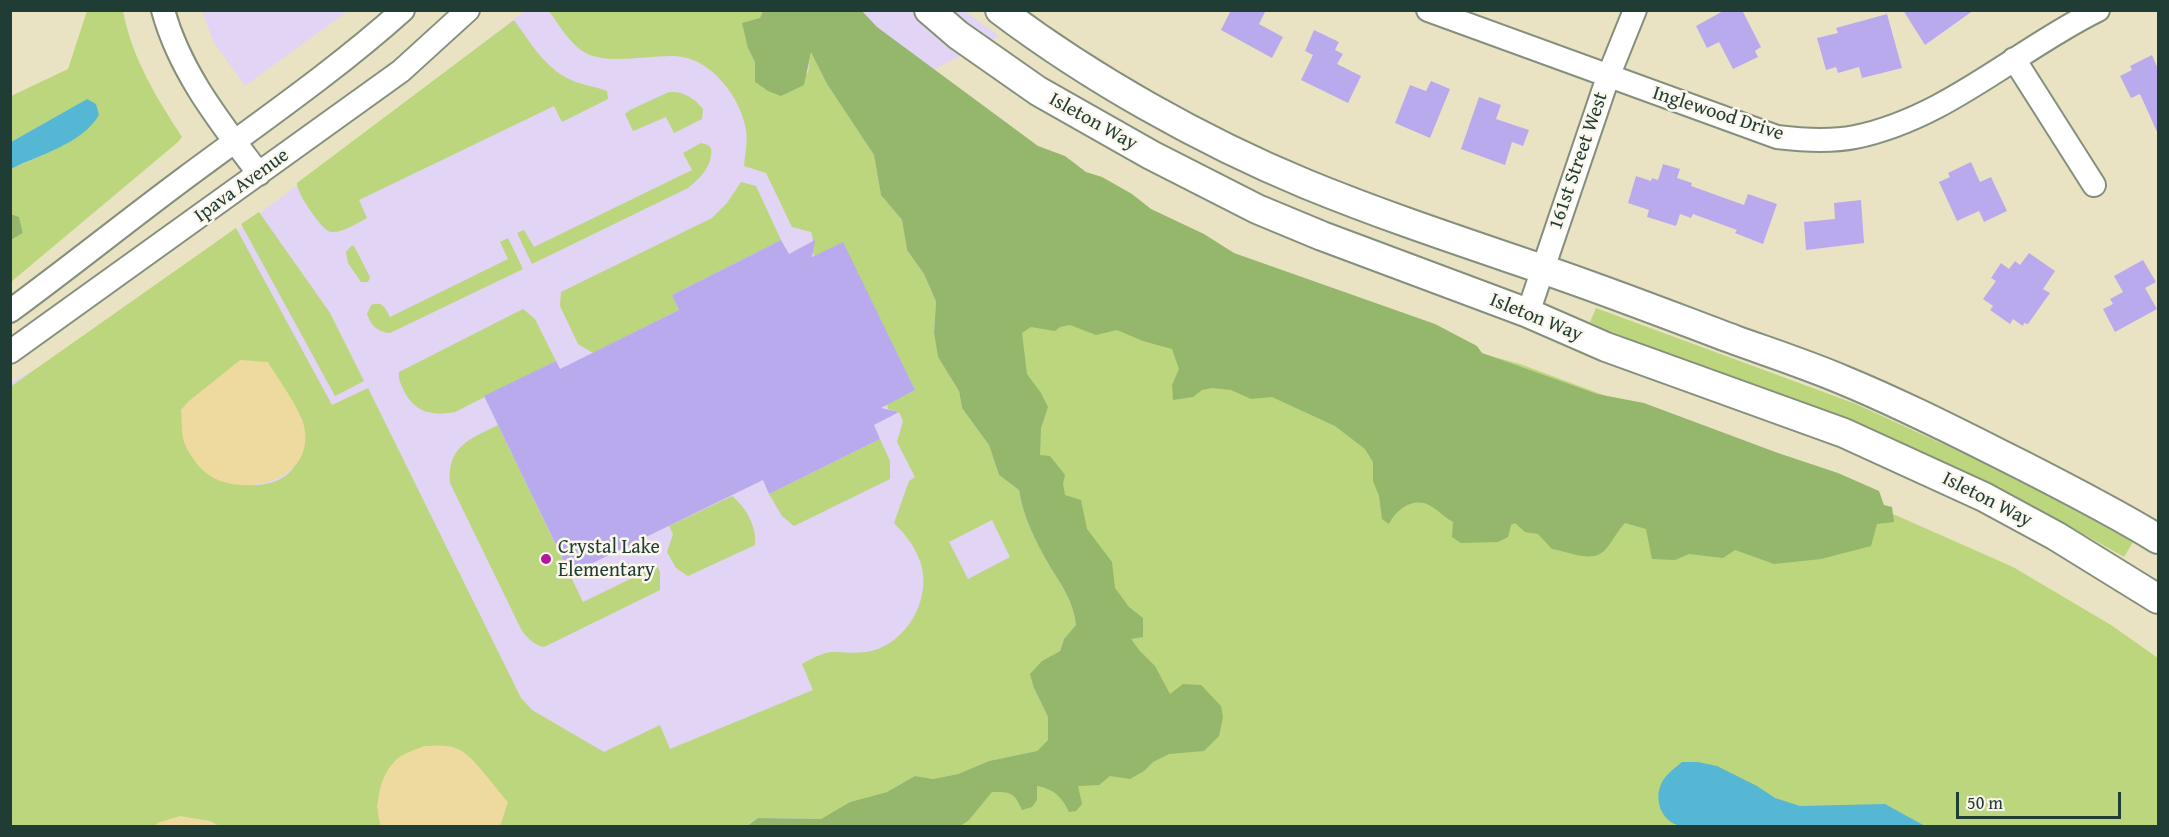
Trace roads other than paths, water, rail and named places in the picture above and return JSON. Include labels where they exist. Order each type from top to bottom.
[{"type":"main road","name":"Isleton Way","points":[[928,10],[958,35],[1038,91],[1151,155],[1257,210],[1528,313],[1606,347],[1844,433],[1984,496],[2056,536],[2158,599]]},
{"type":"main road","points":[[1000,10],[1114,86],[1164,115],[1259,163],[1353,203],[1459,242],[1542,269],[1842,379],[1996,452],[2127,520],[2158,539]]},
{"type":"street","points":[[163,10],[184,67],[216,118],[259,174]]},
{"type":"street","name":"Ipava Avenue","points":[[10,311],[358,50],[404,10]]},
{"type":"street","name":"Ipava Avenue","points":[[10,352],[401,71],[468,10]]},
{"type":"street","name":"Inglewood Drive","points":[[1428,10],[1777,137],[1802,140],[1852,138],[1914,119],[1942,106],[2014,59],[2098,10]]},
{"type":"street","name":"161st Street West","points":[[1528,313],[1608,76],[1635,10]]},
{"type":"street","points":[[2014,59],[2094,185]]},
{"type":"water","points":[[87,99],[96,104],[99,115],[82,134],[11,169],[11,142]]},
{"type":"water","points":[[1682,762],[1698,762],[1717,766],[1757,786],[1775,798],[1800,806],[1885,804],[1925,826],[1680,826],[1667,819],[1663,813],[1659,793],[1660,786],[1666,777]]},
{"type":"place","name":"Crystal Lake Elementary","points":[[546,559]]}]
